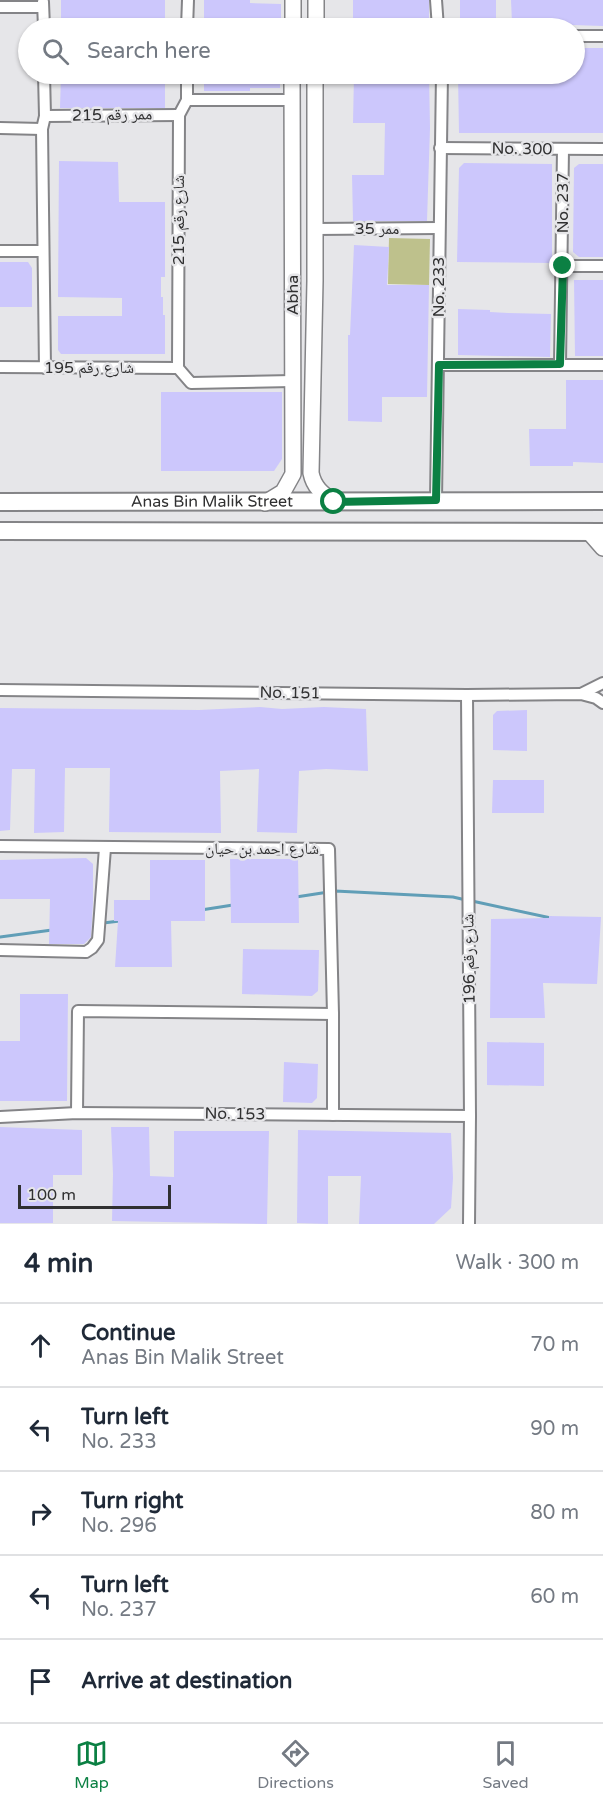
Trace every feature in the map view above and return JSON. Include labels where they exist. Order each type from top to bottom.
[{"type":"main road","name":"Anas Bin Malik Street","points":[[0,502],[603,501]]},
{"type":"main road","name":"Anas Bin Malik Street","points":[[0,531],[596,532]]},
{"type":"street","points":[[187,18],[188,0]]},
{"type":"street","points":[[293,0],[293,18]]},
{"type":"street","points":[[316,0],[316,18]]},
{"type":"street","points":[[436,0],[437,18]]},
{"type":"street","points":[[0,7],[43,4]]},
{"type":"street","points":[[585,36],[603,36]]},
{"type":"street","points":[[44,84],[45,116],[42,129],[45,368]]},
{"type":"street","name":"شارع رقم 215","points":[[178,368],[179,115],[187,100],[187,84]]},
{"type":"street","name":"Abha","points":[[265,503],[284,492],[293,474],[292,84]]},
{"type":"street","name":"Abha","points":[[315,84],[313,482],[318,490],[334,502]]},
{"type":"street","name":"No. 233","points":[[436,500],[442,84]]},
{"type":"street","points":[[187,100],[292,100]]},
{"type":"street","name":"ممر رقم 215","points":[[45,116],[179,115]]},
{"type":"street","points":[[0,128],[42,129]]},
{"type":"street","name":"No. 300","points":[[440,148],[603,149]]},
{"type":"street","name":"No. 237","points":[[560,364],[563,149]]},
{"type":"street","name":"ممر 35","points":[[315,229],[439,228]]},
{"type":"street","points":[[0,251],[44,251]]},
{"type":"street","points":[[563,266],[603,266]]},
{"type":"street","points":[[292,282],[315,281]]},
{"type":"street","points":[[439,365],[603,365]]},
{"type":"street","name":"شارع رقم 195","points":[[0,367],[178,368]]},
{"type":"street","points":[[178,368],[192,383],[293,381]]},
{"type":"street","points":[[293,457],[312,458]]},
{"type":"street","points":[[596,532],[603,548]]},
{"type":"street","name":"No. 151","points":[[580,694],[603,683]]},
{"type":"street","name":"No. 151","points":[[0,690],[580,694],[596,698],[603,703]]},
{"type":"street","name":"شارع رقم 196","points":[[466,695],[470,1224]]},
{"type":"street","name":"شارع احمد بن حيان","points":[[0,846],[329,849],[333,1115]]},
{"type":"street","points":[[0,950],[86,952],[92,948],[98,940],[105,848]]},
{"type":"street","points":[[77,1113],[78,1011],[333,1014]]},
{"type":"street","name":"No. 153","points":[[0,1117],[77,1113],[470,1116]]},
{"type":"green space","points":[[389,238],[430,239],[429,285],[388,284]]},
{"type":"building","points":[[61,0],[165,0],[165,18],[61,18]]},
{"type":"building","points":[[204,0],[250,0],[250,3],[281,4],[281,18],[204,18]]},
{"type":"building","points":[[353,0],[429,0],[429,18],[353,18]]},
{"type":"building","points":[[460,0],[496,0],[496,18],[460,18]]},
{"type":"building","points":[[511,0],[603,0],[603,26],[585,25],[585,18],[512,18]]},
{"type":"building","points":[[585,48],[603,48],[603,133],[459,133],[458,84],[585,84]]},
{"type":"building","points":[[61,84],[165,84],[165,108],[60,108]]},
{"type":"building","points":[[204,84],[280,84],[280,88],[250,88],[250,91],[204,91]]},
{"type":"building","points":[[354,84],[429,84],[427,221],[353,221],[352,175],[384,175],[385,123],[353,123]]},
{"type":"building","points":[[59,161],[118,162],[119,202],[165,202],[165,277],[161,277],[161,297],[163,297],[163,315],[165,315],[165,354],[61,354],[58,350],[58,316],[122,316],[122,298],[58,297]]},
{"type":"building","points":[[464,163],[552,164],[552,263],[457,262],[459,168]]},
{"type":"building","points":[[579,164],[603,164],[603,257],[579,257],[573,252],[574,168]]},
{"type":"building","points":[[354,245],[389,247],[387,285],[429,285],[427,397],[382,397],[382,422],[348,421],[348,335],[350,335]]},
{"type":"building","points":[[0,262],[28,262],[32,268],[32,307],[0,307]]},
{"type":"building","points":[[574,280],[603,280],[603,356],[575,356]]},
{"type":"building","points":[[458,309],[551,314],[550,357],[458,355]]},
{"type":"building","points":[[566,380],[603,380],[603,463],[573,462],[573,466],[530,466],[529,429],[566,429]]},
{"type":"building","points":[[161,392],[282,392],[282,459],[274,471],[161,471]]},
{"type":"building","points":[[260,707],[366,709],[368,771],[326,769],[299,771],[297,833],[257,832],[259,769],[220,771],[221,833],[109,832],[110,768],[65,768],[64,832],[34,833],[35,769],[12,769],[10,830],[0,831],[0,708],[199,710]]},
{"type":"building","points":[[527,710],[527,751],[493,750],[493,715],[497,711]]},
{"type":"building","points":[[493,780],[544,780],[544,813],[492,813]]},
{"type":"building","points":[[86,858],[93,864],[93,902],[91,937],[84,944],[49,944],[50,899],[0,899],[0,860]]},
{"type":"building","points":[[230,859],[298,859],[299,923],[231,923]]},
{"type":"building","points":[[150,860],[205,860],[205,921],[171,921],[172,967],[115,967],[118,921],[114,921],[114,900],[150,900]]},
{"type":"building","points":[[549,916],[601,917],[597,984],[543,983],[545,1018],[490,1018],[491,919],[549,918]]},
{"type":"building","points":[[243,949],[319,950],[318,991],[312,996],[242,994]]},
{"type":"building","points":[[20,994],[68,994],[67,1101],[0,1101],[0,1041],[20,1041]]},
{"type":"building","points":[[487,1042],[544,1043],[544,1086],[487,1085]]},
{"type":"building","points":[[284,1062],[318,1064],[317,1098],[312,1103],[283,1102]]},
{"type":"building","points":[[0,1127],[82,1130],[82,1175],[53,1175],[53,1223],[0,1223]]},
{"type":"building","points":[[111,1127],[149,1127],[150,1176],[174,1177],[174,1131],[269,1131],[267,1224],[112,1221]]},
{"type":"building","points":[[298,1130],[451,1133],[453,1178],[451,1208],[434,1224],[359,1224],[361,1176],[328,1176],[328,1224],[297,1223]]},
{"type":"waterway","points":[[296,897],[335,891],[453,897],[466,900]]},
{"type":"waterway","points":[[472,901],[551,918]]},
{"type":"waterway","points":[[201,910],[233,905]]},
{"type":"waterway","points":[[103,923],[120,921]]},
{"type":"waterway","points":[[0,937],[52,930]]},
{"type":"route","points":[[334,502],[436,500],[439,365],[560,364],[563,266]]}]
